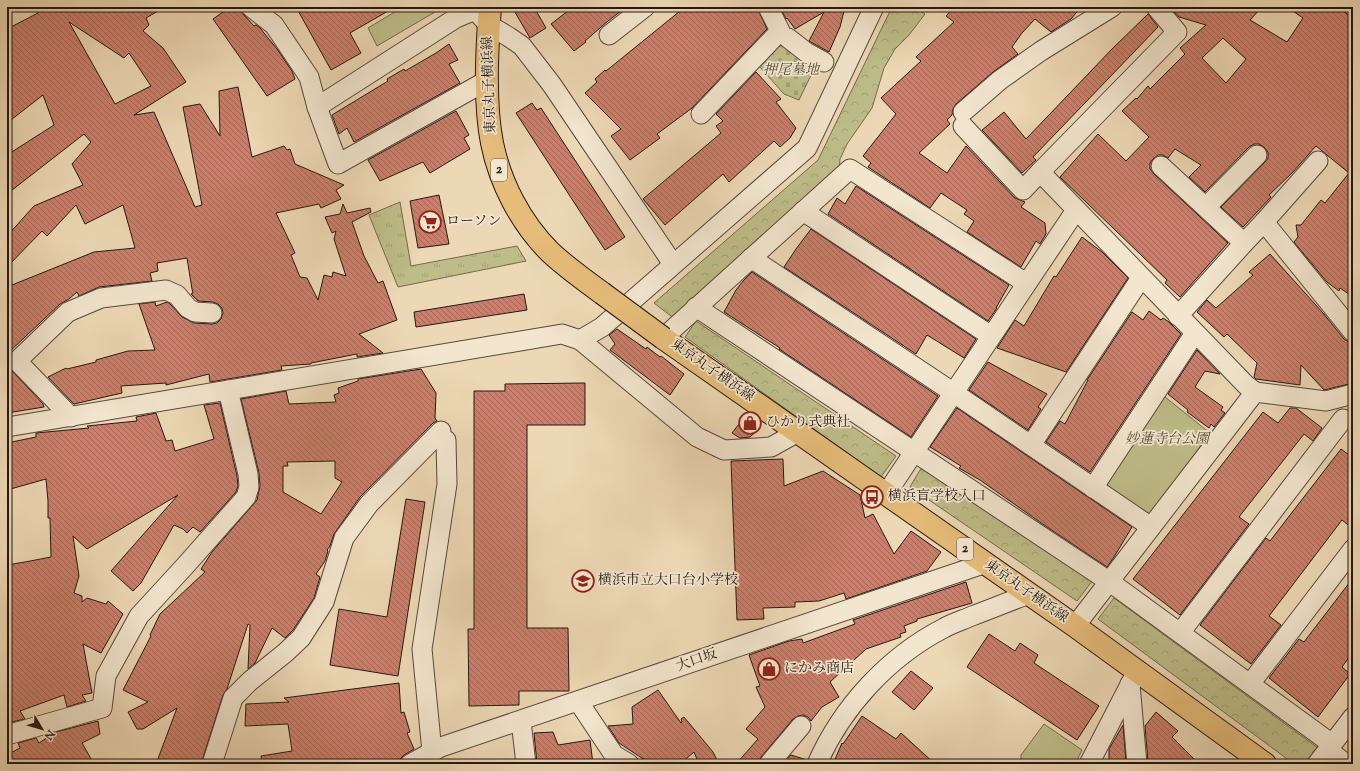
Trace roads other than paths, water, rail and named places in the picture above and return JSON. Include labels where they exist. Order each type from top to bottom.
[{"type":"main road","name":"東京丸子横浜線","points":[[489,16],[488,80],[489,122],[492,144],[502,178],[522,216],[549,250],[572,270],[663,338],[1075,626],[1134,677],[1265,764]]},
{"type":"street","points":[[251,7],[274,25],[309,77],[317,108],[338,164],[488,80]]},
{"type":"street","points":[[609,36],[645,7]]},
{"type":"street","points":[[702,114],[780,31],[768,7]]},
{"type":"street","points":[[580,340],[602,327],[807,148],[874,7]]},
{"type":"street","points":[[1112,7],[1041,51],[1006,76],[963,119],[1023,190],[1177,32],[1156,7]]},
{"type":"street","points":[[317,108],[453,13],[475,10],[489,16],[510,37],[522,46],[552,85],[673,264]]},
{"type":"street","points":[[788,38],[839,81]]},
{"type":"street","points":[[1206,207],[1257,155]]},
{"type":"street","points":[[1178,316],[1318,161]]},
{"type":"street","points":[[1161,166],[1244,243]]},
{"type":"street","points":[[663,338],[850,169],[1026,283]]},
{"type":"street","points":[[1040,172],[1246,386],[1254,392],[1326,401],[1353,394]]},
{"type":"street","points":[[886,494],[1076,210]]},
{"type":"street","points":[[802,211],[991,336]]},
{"type":"street","points":[[1264,222],[1353,332]]},
{"type":"street","points":[[750,258],[954,393],[1151,527]]},
{"type":"street","points":[[1031,445],[1141,278]]},
{"type":"street","points":[[71,417],[17,361],[68,312],[101,298],[166,290],[177,295],[188,308],[195,312],[212,313]]},
{"type":"street","points":[[696,307],[1110,582],[1250,684],[1326,753],[1346,764]]},
{"type":"street","points":[[1093,488],[1195,333]]},
{"type":"street","points":[[7,427],[562,334],[580,340],[698,437],[724,450],[771,447],[798,432]]},
{"type":"street","points":[[7,735],[102,708],[106,676],[139,616],[246,497],[249,487],[248,474],[228,390]]},
{"type":"street","points":[[1075,626],[1254,392]]},
{"type":"street","points":[[1180,633],[1348,425],[1326,401]]},
{"type":"street","points":[[212,764],[233,698],[250,681],[301,638],[324,602],[344,538],[369,504],[444,435],[447,484],[422,648],[432,752]]},
{"type":"street","points":[[1250,684],[1353,549]]},
{"type":"street","name":"大口坂","points":[[410,764],[441,747],[986,563]]},
{"type":"street","points":[[817,764],[825,746],[847,712],[868,685],[912,646],[945,627],[1029,594]]},
{"type":"street","points":[[1089,764],[1134,677]]},
{"type":"street","points":[[1134,677],[1137,764]]},
{"type":"street","points":[[578,701],[614,755],[629,764]]},
{"type":"street","points":[[1326,753],[1353,717]]},
{"type":"street","points":[[521,721],[526,764]]},
{"type":"street","points":[[769,764],[801,726]]},
{"type":"place","name":"ローソン","points":[[430,222]]},
{"type":"place","name":"ひかり式典社","points":[[750,423]]},
{"type":"place","name":"横浜盲学校入口","points":[[872,497]]},
{"type":"place","name":"横浜市立大口台小学校","points":[[583,581]]},
{"type":"place","name":"にかみ商店","points":[[769,669]]},
{"type":"park label","name":"押尾墓地","points":[[791,71]]},
{"type":"park label","name":"妙蓮寺台公園","points":[[1167,440]]}]
